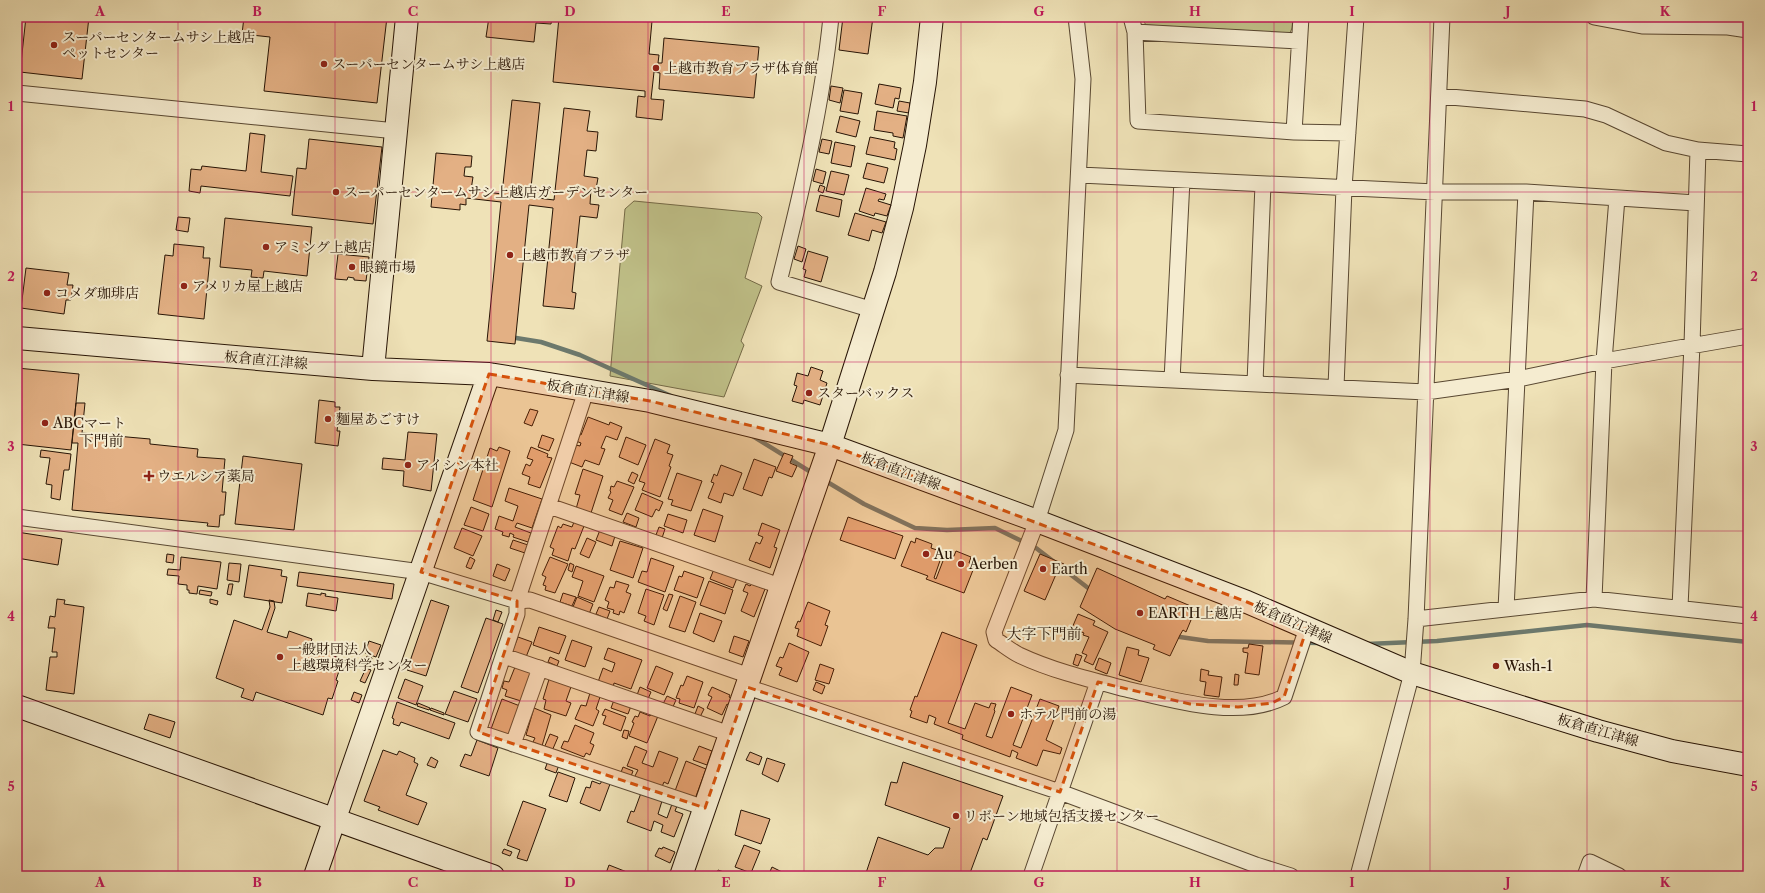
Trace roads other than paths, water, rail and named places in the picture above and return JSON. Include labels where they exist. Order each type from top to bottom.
[{"type":"street","points":[[373,370],[407,17]]},
{"type":"street","points":[[831,17],[822,93],[812,148],[779,282],[873,310]]},
{"type":"street","points":[[681,876],[830,444],[885,272],[904,200],[925,82],[932,17]]},
{"type":"street","points":[[1076,17],[1084,79],[1066,430],[1037,521],[994,632],[996,640],[1019,655],[1052,668],[1098,682],[1190,704],[1238,707],[1272,703],[1284,697],[1307,628]]},
{"type":"street","points":[[1131,17],[1135,32],[1138,121],[1294,132],[1348,133]]},
{"type":"street","points":[[1294,132],[1301,17]]},
{"type":"street","points":[[1336,387],[1344,188],[1356,17]]},
{"type":"street","points":[[1358,876],[1412,673],[1416,619],[1442,17]]},
{"type":"street","points":[[1594,17],[1642,26],[1729,22],[1748,30]]},
{"type":"street","points":[[1135,32],[1299,41]]},
{"type":"street","points":[[17,93],[396,131]]},
{"type":"street","points":[[1439,96],[1585,109],[1606,115],[1666,143],[1698,150],[1748,154]]},
{"type":"street","points":[[1680,607],[1692,345],[1698,150]]},
{"type":"street","points":[[1080,175],[1435,192],[1526,192],[1696,203]]},
{"type":"street","points":[[1172,380],[1182,180]]},
{"type":"street","points":[[1255,383],[1263,184]]},
{"type":"street","points":[[1506,609],[1526,192]]},
{"type":"street","points":[[1594,599],[1604,361],[1617,198]]},
{"type":"street","points":[[1068,375],[1426,392],[1518,379],[1604,361],[1748,336]]},
{"type":"street","name":"板倉直江津線","points":[[17,338],[373,370],[489,374],[650,401],[830,444],[1037,521],[1247,602],[1412,673],[1598,731],[1672,751],[1748,765]]},
{"type":"street","points":[[315,876],[489,374]]},
{"type":"street","points":[[586,391],[518,601],[517,614],[504,656],[478,732],[705,808]]},
{"type":"street","points":[[549,506],[780,586]]},
{"type":"street","points":[[17,517],[421,572],[518,601],[530,600],[749,681],[1060,792],[1254,871],[1291,876]]},
{"type":"street","points":[[1416,619],[1594,599],[1680,607],[1748,616]]},
{"type":"street","points":[[504,656],[730,734]]},
{"type":"street","points":[[513,744],[540,668]]},
{"type":"street","points":[[1032,876],[1098,682]]},
{"type":"street","points":[[17,706],[493,876]]},
{"type":"street","points":[[1585,876],[1590,862],[1618,876]]},
{"type":"waterway","points":[[510,337],[541,342],[580,355],[671,396]]},
{"type":"waterway","points":[[751,435],[814,474]]},
{"type":"waterway","points":[[824,480],[864,504],[915,528],[947,530],[995,528],[1036,548],[1092,591]]},
{"type":"waterway","points":[[1367,644],[1437,641],[1587,625],[1748,642]]},
{"type":"waterway","points":[[1173,636],[1208,641],[1319,643]]},
{"type":"place","name":"スーパーセンタームサシ上越店 ペットセンター","points":[[54,45]]},
{"type":"place","name":"スーパーセンタームサシ上越店","points":[[324,64]]},
{"type":"place","name":"上越市教育プラザ体育館","points":[[656,68]]},
{"type":"place","name":"スーパーセンタームサシ上越店ガーデンセンター","points":[[336,192]]},
{"type":"place","name":"アミング上越店","points":[[266,247]]},
{"type":"place","name":"上越市教育プラザ","points":[[510,255]]},
{"type":"place","name":"眼鏡市場","points":[[352,267]]},
{"type":"place","name":"アメリカ屋上越店","points":[[184,286]]},
{"type":"place","name":"コメダ珈琲店","points":[[47,293]]},
{"type":"place","name":"スターバックス","points":[[809,393]]},
{"type":"place","name":"麵屋あごすけ","points":[[328,419]]},
{"type":"place","name":"ABCマート","points":[[45,423]]},
{"type":"place","name":"アイシン本社","points":[[408,465]]},
{"type":"place","name":"ウエルシア薬局","points":[[149,476]]},
{"type":"place","name":"Au","points":[[926,554]]},
{"type":"place","name":"Aerben","points":[[961,564]]},
{"type":"place","name":"Earth","points":[[1043,569]]},
{"type":"place","name":"EARTH上越店","points":[[1140,613]]},
{"type":"place","name":"一般財団法人 上越環境科学センター","points":[[280,657]]},
{"type":"place","name":"Wash-1","points":[[1496,666]]},
{"type":"place","name":"ホテル門前の湯","points":[[1011,714]]},
{"type":"place","name":"リボーン地域包括支援センター","points":[[956,816]]},
{"type":"district","name":"下門前","points":[[101,441]]},
{"type":"district","name":"大字下門前","points":[[1044,634]]}]
